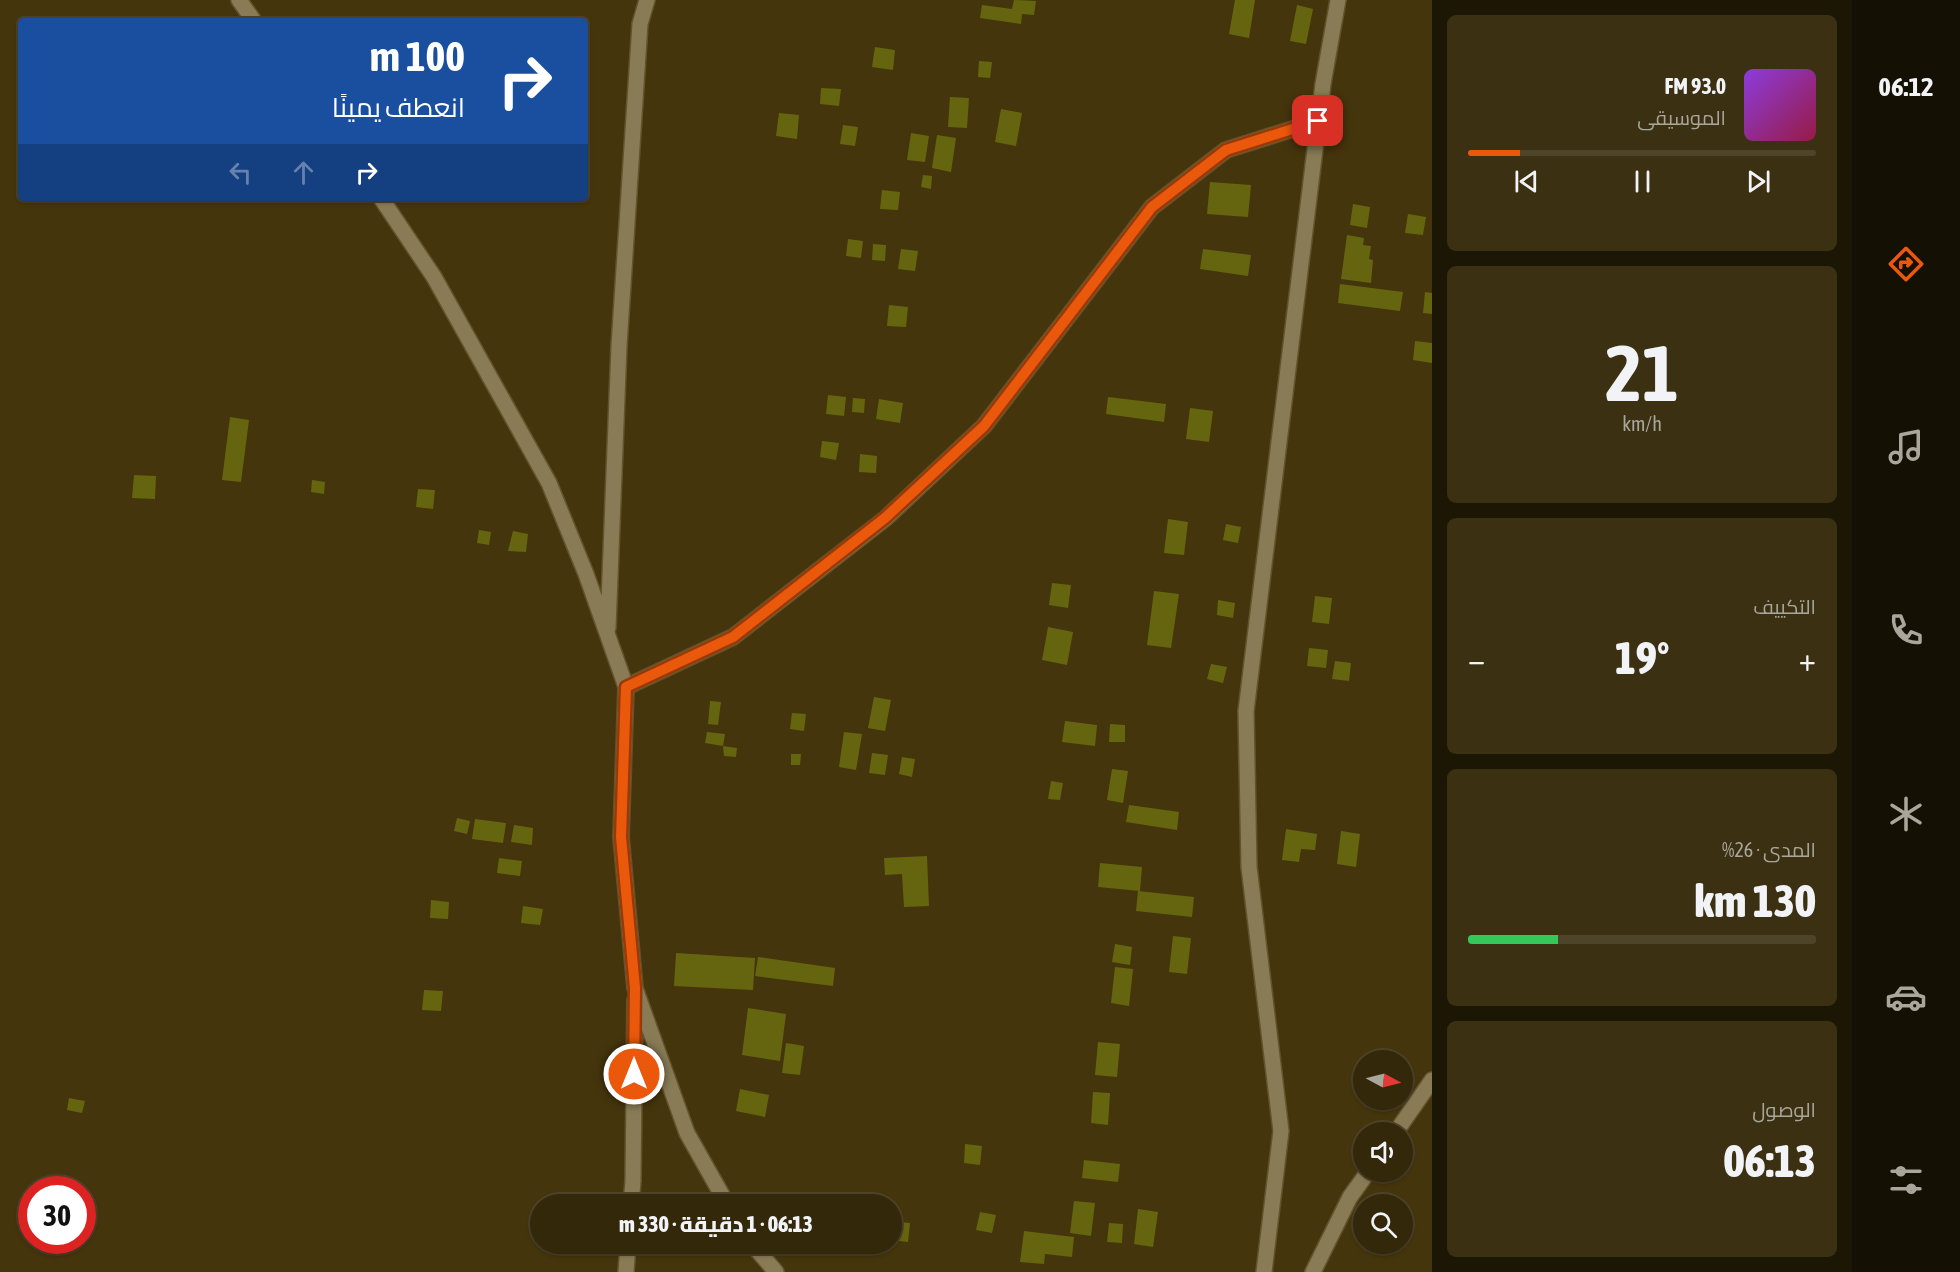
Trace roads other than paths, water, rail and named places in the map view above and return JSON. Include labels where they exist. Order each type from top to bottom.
[{"type":"street","points":[[239,0],[252,18]]},
{"type":"street","points":[[608,636],[620,346],[640,24],[647,0]]},
{"type":"street","points":[[1263,1272],[1281,1131],[1249,867],[1246,711],[1318,121],[1338,0]]},
{"type":"street","points":[[626,687],[733,637],[885,518],[984,426],[1152,207],[1226,150],[1318,121]]},
{"type":"street","points":[[383,201],[434,277],[549,483],[626,687],[621,837],[635,988],[632,1194]]},
{"type":"street","points":[[635,988],[687,1133],[722,1194]]},
{"type":"street","points":[[1402,1122],[1432,1080]]},
{"type":"street","points":[[1313,1272],[1350,1197],[1361,1182]]},
{"type":"street","points":[[626,1272],[627,1254]]},
{"type":"street","points":[[761,1254],[776,1272]]}]
